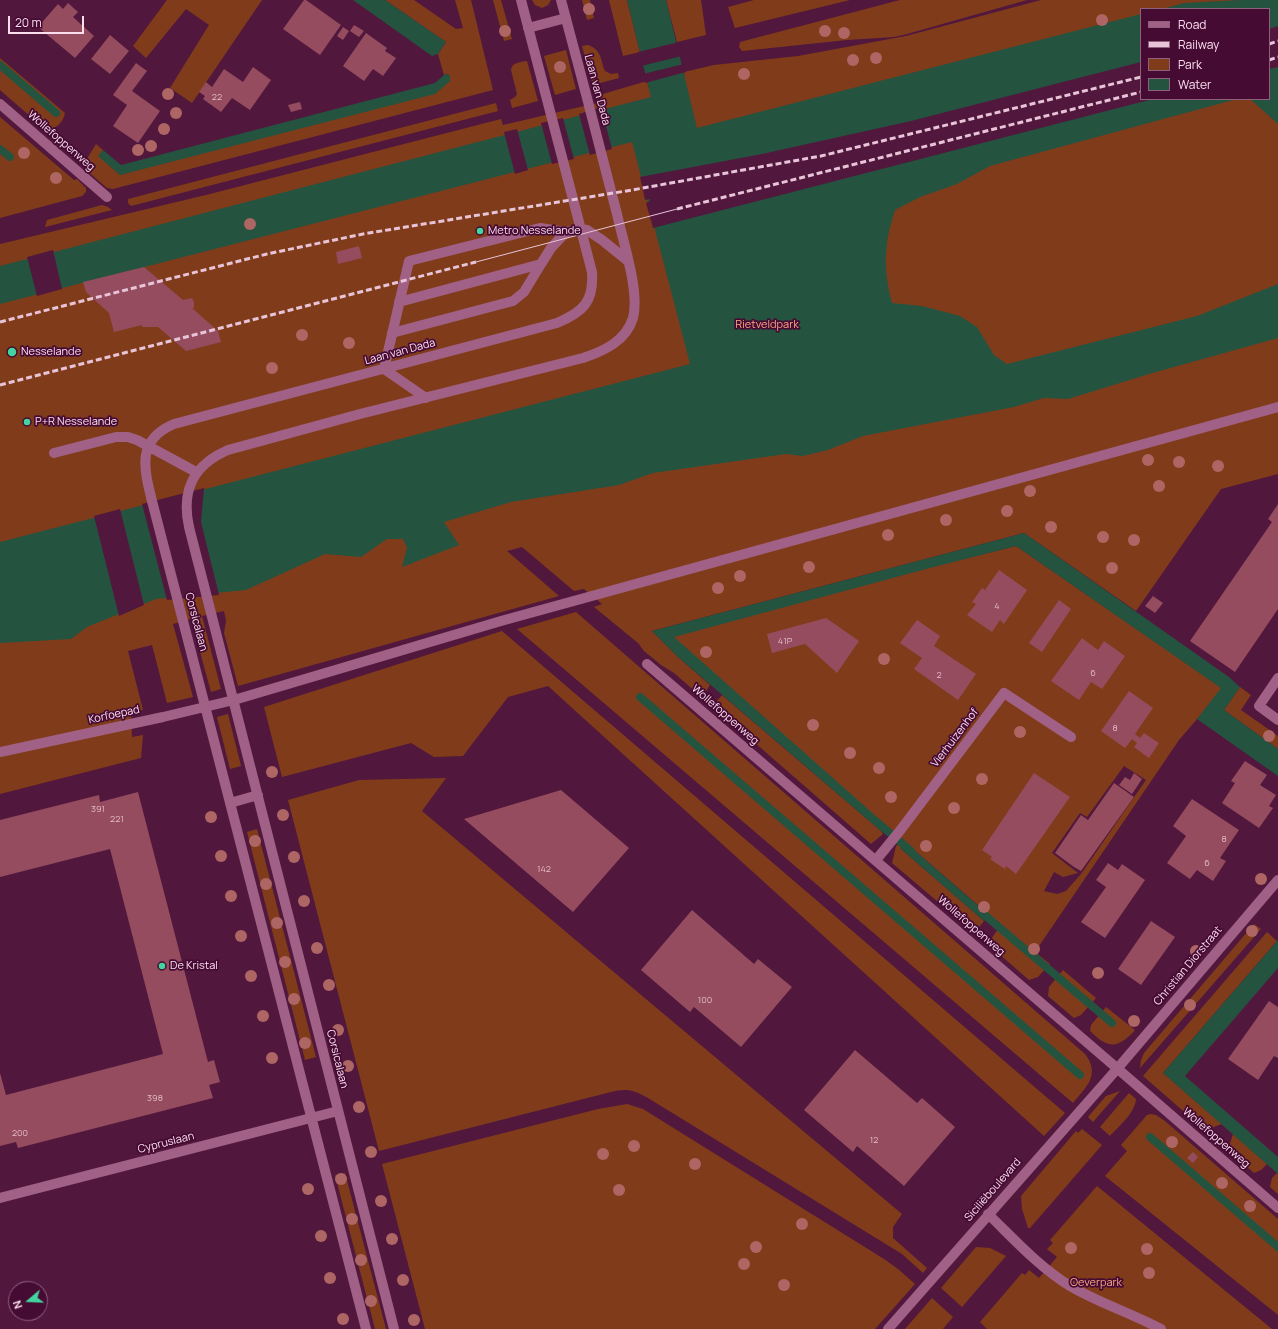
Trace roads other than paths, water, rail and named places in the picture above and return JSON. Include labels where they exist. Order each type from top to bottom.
[{"type":"street","name":"Laan van Dada","points":[[149,446],[158,433],[174,424],[557,323],[575,315],[587,304],[592,288],[592,272],[521,0]]},
{"type":"street","name":"Laan van Dada","points":[[196,472],[209,460],[228,450],[352,416],[583,358],[597,353],[614,344],[626,333],[630,326],[635,308],[634,291],[590,108],[561,0]]},
{"type":"street","points":[[528,28],[566,18]]},
{"type":"street","name":"Wollefoppenweg","points":[[0,104],[107,197]]},
{"type":"street","points":[[426,398],[384,369],[409,261],[533,229],[546,228],[566,232],[581,229],[587,230],[596,235],[628,261]]},
{"type":"street","points":[[392,334],[513,301],[524,292],[552,248],[566,232]]},
{"type":"street","points":[[399,302],[541,264]]},
{"type":"street","name":"Korfoepad","points":[[0,752],[234,700],[501,621],[1278,407]]},
{"type":"street","points":[[54,453],[124,436],[137,440],[196,472]]},
{"type":"street","name":"Corsicalaan","points":[[149,446],[145,462],[152,502],[366,1329]]},
{"type":"street","name":"Corsicalaan","points":[[196,472],[188,492],[187,516],[394,1329]]},
{"type":"street","name":"Wollefoppenweg","points":[[647,664],[1278,1208]]},
{"type":"street","points":[[1278,678],[1259,706],[1278,720]]},
{"type":"street","name":"Vierhuizenhof","points":[[876,860],[899,832],[1004,693],[1071,738]]},
{"type":"street","points":[[230,803],[258,795]]},
{"type":"street","name":"Christian Diorstraat","points":[[1116,1069],[1278,880]]},
{"type":"street","name":"Siciliëboulevard","points":[[888,1329],[1116,1069]]},
{"type":"street","name":"Cypruslaan","points":[[0,1198],[338,1111]]},
{"type":"street","points":[[988,1214],[1042,1266],[1060,1278],[1086,1295],[1161,1329]]},
{"type":"water","points":[[353,0],[385,0],[446,42],[438,54],[432,56]]},
{"type":"water","points":[[627,0],[666,0],[697,128],[1140,14],[1140,100],[1233,100],[990,166],[957,184],[920,197],[895,210],[888,235],[886,251],[887,281],[892,303],[922,306],[960,316],[977,327],[994,355],[1007,364],[1197,316],[1278,284],[1278,338],[1149,374],[1068,399],[1044,398],[1014,407],[863,436],[828,450],[803,456],[786,454],[653,473],[619,485],[511,502],[444,522],[459,545],[402,567],[407,548],[403,539],[387,539],[361,557],[325,554],[246,590],[156,599],[87,627],[71,639],[0,643],[0,542],[690,364],[632,142],[0,304],[0,266],[651,97]]},
{"type":"water","points":[[1240,0],[1278,0],[1278,124],[1251,100],[1270,100],[1270,8],[1166,8],[1184,3]]},
{"type":"water","points":[[447,74],[450,76],[450,81],[435,94],[120,175],[98,156],[103,150],[121,165],[435,83]]},
{"type":"water","points":[[1024,533],[1229,677],[1240,687],[1224,710],[1278,749],[1278,776],[1197,719],[1221,688],[1016,546],[674,637],[887,826],[881,831],[678,657],[652,631]]},
{"type":"water","points":[[906,843],[989,915],[984,921],[900,848]]},
{"type":"water","points":[[1278,940],[1278,968],[1185,1076],[1278,1157],[1278,1174],[1163,1073]]},
{"type":"waterway","points":[[0,65],[56,113]]},
{"type":"waterway","points":[[0,149],[10,157]]},
{"type":"waterway","points":[[640,697],[1080,1075]]},
{"type":"waterway","points":[[877,822],[911,851]]},
{"type":"waterway","points":[[980,911],[1112,1023]]},
{"type":"waterway","points":[[1150,1137],[1278,1247]]},
{"type":"tram line","points":[[476,262],[677,209]]},
{"type":"railway","points":[[1270,44],[1278,41]]},
{"type":"railway","points":[[1270,60],[1278,57]]},
{"type":"railway","points":[[0,322],[267,254],[363,234],[632,190],[821,156],[1140,77]]},
{"type":"railway","points":[[677,209],[1140,92]]},
{"type":"railway","points":[[0,385],[476,262]]},
{"type":"place","name":"Metro Nesselande","points":[[480,231]]},
{"type":"place","name":"Nesselande","points":[[12,352]]},
{"type":"place","name":"P+R Nesselande","points":[[27,422]]},
{"type":"place","name":"De Kristal","points":[[162,966]]},
{"type":"park label","name":"Rietveldpark","points":[[767,325]]},
{"type":"park label","name":"Oeverpark","points":[[1096,1283]]}]
